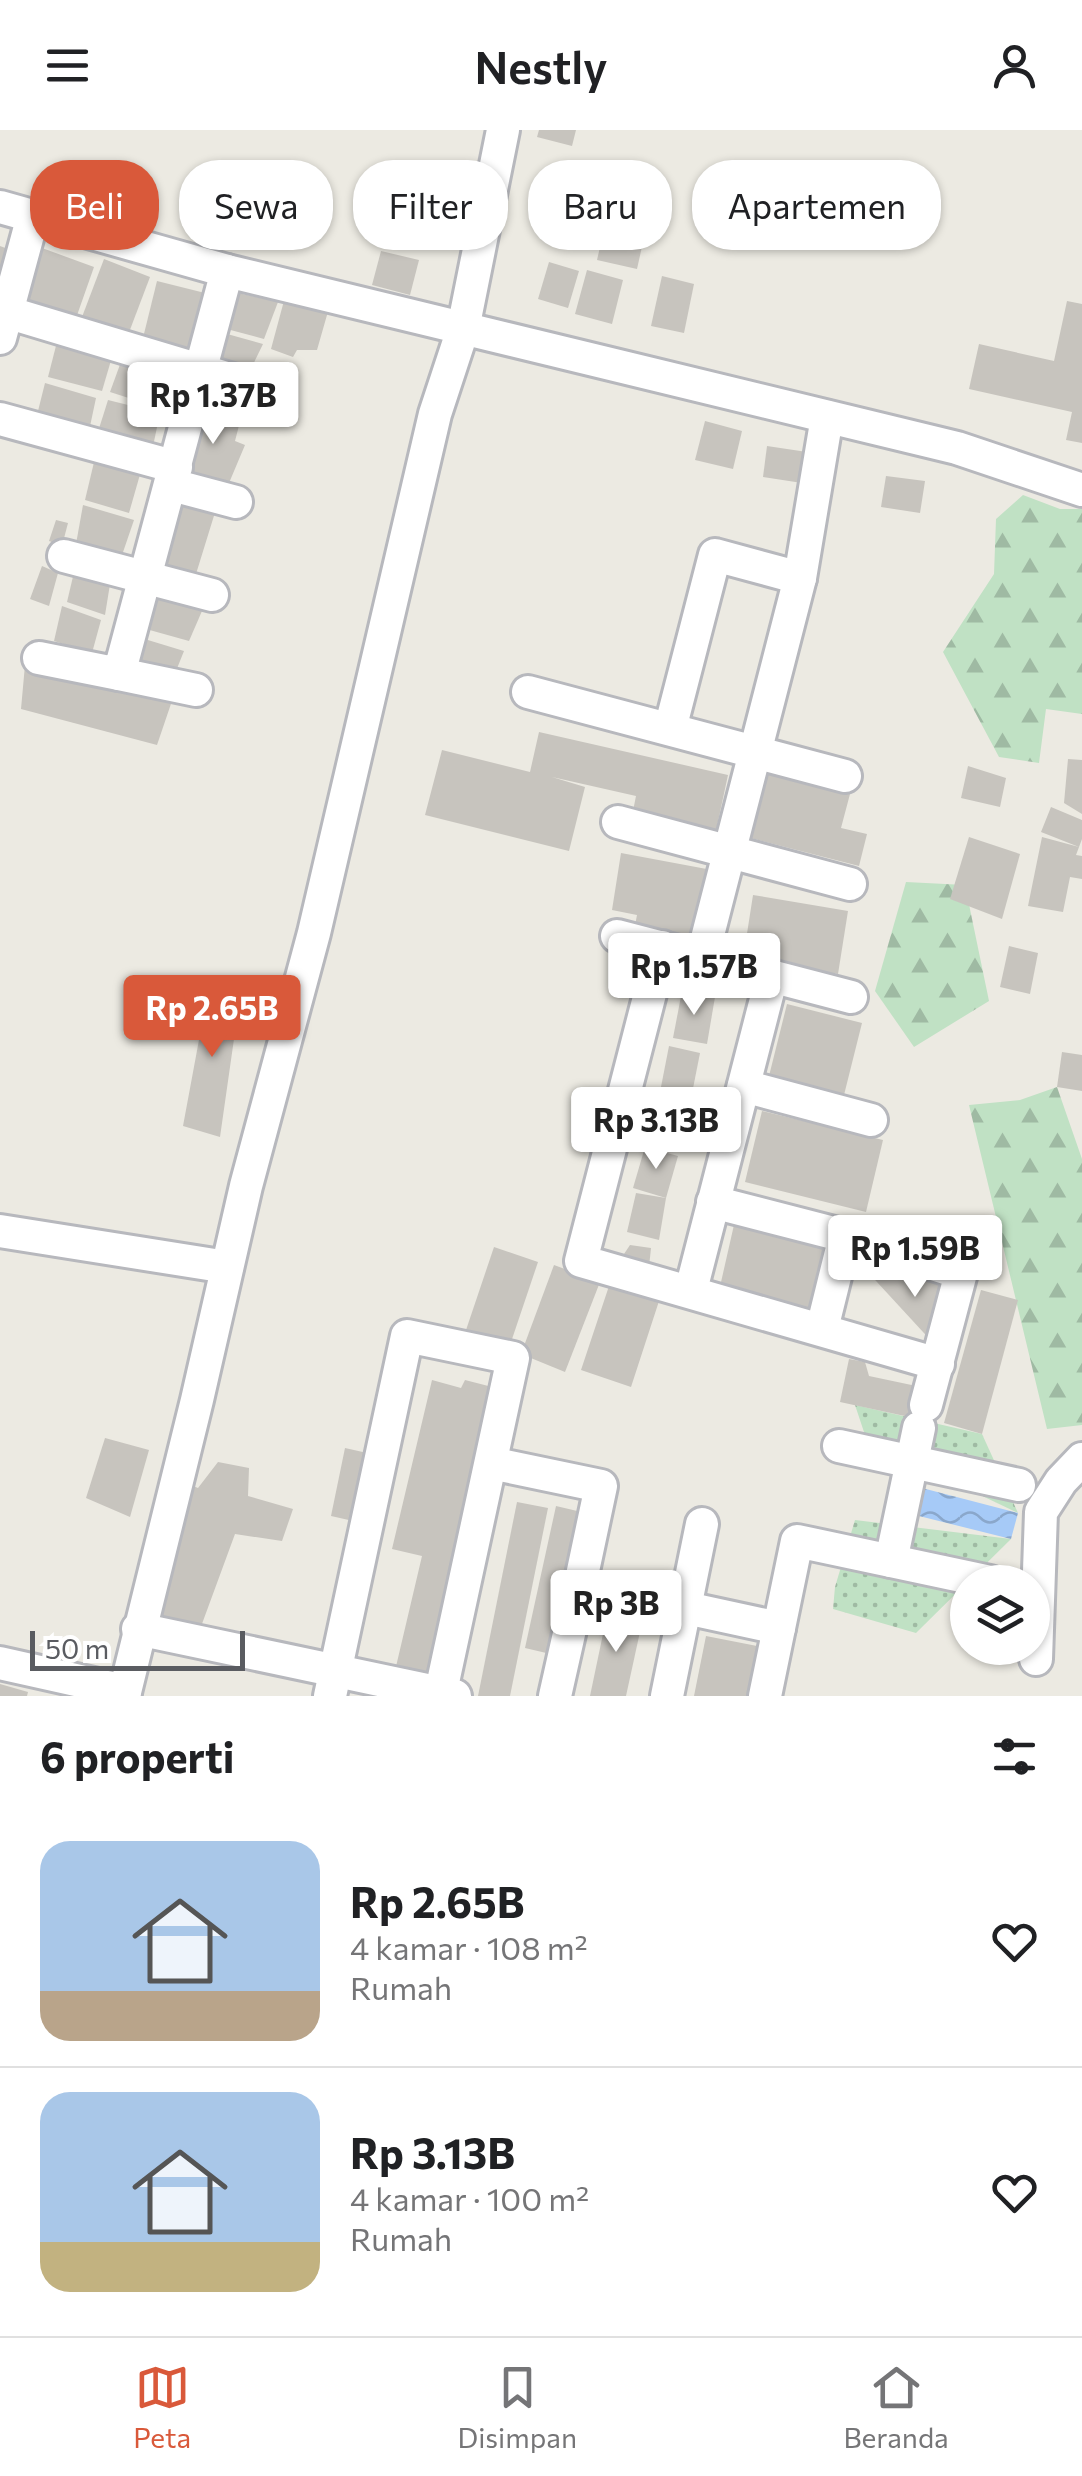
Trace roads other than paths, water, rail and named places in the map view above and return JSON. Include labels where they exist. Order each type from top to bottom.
[{"type":"street","points":[[0,1663],[124,1694],[246,1186],[314,933],[434,414],[463,329],[503,130]]},
{"type":"street","points":[[0,207],[30,215]]},
{"type":"street","points":[[30,226],[2,320],[266,390]]},
{"type":"street","points":[[153,250],[957,448],[1082,490]]},
{"type":"street","points":[[119,674],[227,271]]},
{"type":"street","points":[[702,958],[800,578],[827,416]]},
{"type":"street","points":[[0,418],[174,476],[236,502]]},
{"type":"street","points":[[670,730],[715,555],[800,578]]},
{"type":"street","points":[[64,556],[212,595]]},
{"type":"street","points":[[40,658],[196,690]]},
{"type":"street","points":[[528,692],[845,776]]},
{"type":"street","points":[[618,822],[850,884]]},
{"type":"street","points":[[617,936],[852,997]]},
{"type":"street","points":[[662,947],[581,1261],[938,1364]]},
{"type":"street","points":[[691,1290],[772,976]]},
{"type":"street","points":[[744,1086],[871,1120]]},
{"type":"street","points":[[714,1202],[846,1236],[961,1273],[922,1416],[891,1561]]},
{"type":"street","points":[[0,1231],[228,1268]]},
{"type":"street","points":[[822,1329],[846,1236]]},
{"type":"street","points":[[138,1629],[332,1683],[445,1695],[513,1358],[407,1336],[332,1683]]},
{"type":"street","points":[[839,1446],[1018,1485]]},
{"type":"street","points":[[1040,1565],[1042,1512],[1061,1481],[1082,1459]]},
{"type":"street","points":[[491,1462],[600,1486],[555,1696]]},
{"type":"street","points":[[667,1696],[702,1524]]},
{"type":"street","points":[[764,1696],[797,1541],[950,1574]]},
{"type":"street","points":[[580,1586],[779,1628]]},
{"type":"water","points":[[922,1488],[1018,1513],[1011,1539],[915,1515]]}]
